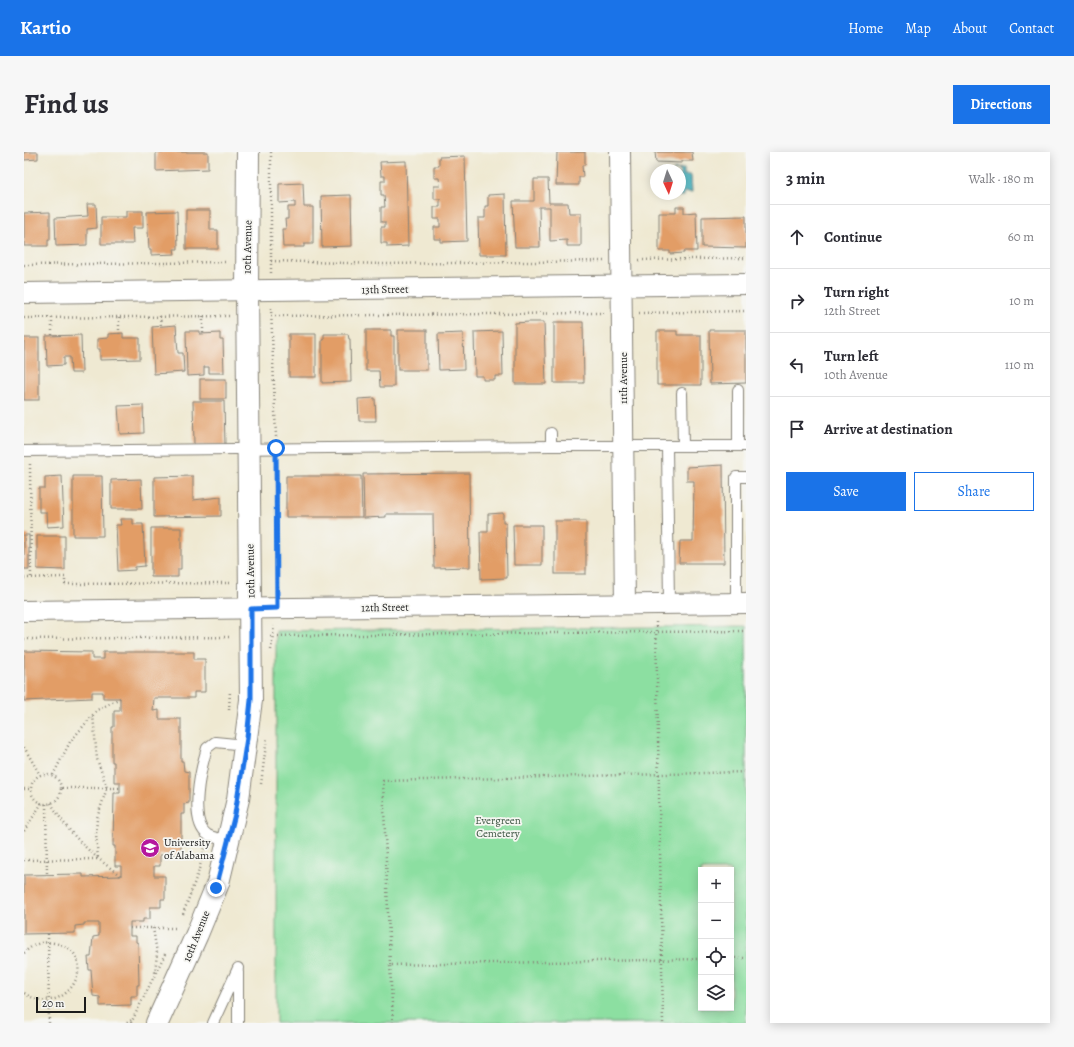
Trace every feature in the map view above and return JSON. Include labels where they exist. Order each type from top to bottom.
[{"type":"main road","name":"10th Avenue","points":[[157,1023],[198,934],[218,883],[238,799],[251,700],[247,290],[248,152]]},
{"type":"street","name":"11th Avenue","points":[[620,152],[625,604]]},
{"type":"street","name":"13th Street","points":[[24,293],[746,284]]},
{"type":"street","name":"12th Street","points":[[24,611],[741,603]]},
{"type":"lane","points":[[27,451],[249,448],[742,446],[738,390]]},
{"type":"lane","points":[[682,393],[683,446]]},
{"type":"lane","points":[[551,432],[551,446]]},
{"type":"lane","points":[[662,604],[666,446]]},
{"type":"lane","points":[[741,603],[736,477],[746,477]]},
{"type":"lane","points":[[229,841],[208,835],[200,825],[197,808],[202,766],[206,748],[215,742],[246,745]]},
{"type":"lane","points":[[213,1023],[238,968],[238,1023]]},
{"type":"path","points":[[271,261],[383,264],[746,258]]},
{"type":"path","points":[[24,265],[229,262]]},
{"type":"path","points":[[271,316],[746,311]]},
{"type":"path","points":[[160,316],[161,326]]},
{"type":"path","points":[[203,316],[203,333]]},
{"type":"path","points":[[24,318],[229,316]]},
{"type":"path","points":[[119,317],[119,334]]},
{"type":"path","points":[[52,318],[52,336]]},
{"type":"path","points":[[274,630],[277,608],[276,448]]},
{"type":"path","points":[[27,451],[31,577]]},
{"type":"path","points":[[24,578],[65,577],[65,584],[232,584]]},
{"type":"path","points":[[662,604],[656,633],[660,774],[663,1023]]},
{"type":"path","points":[[24,639],[746,631]]},
{"type":"path","points":[[53,775],[70,742],[97,710],[120,698]]},
{"type":"path","points":[[93,715],[97,759],[107,788],[97,818],[96,834],[98,859]]},
{"type":"path","points":[[24,747],[40,775]]},
{"type":"path","points":[[393,1023],[383,781],[746,772]]},
{"type":"path","points":[[40,775],[53,775],[60,783],[62,788],[59,798],[51,803],[42,803],[34,798],[31,789],[34,779],[40,775]]},
{"type":"path","points":[[62,788],[120,788]]},
{"type":"path","points":[[24,789],[31,789]]},
{"type":"path","points":[[24,831],[42,803]]},
{"type":"path","points":[[51,803],[74,837],[98,859],[121,876]]},
{"type":"path","points":[[46,804],[47,874]]},
{"type":"path","points":[[24,860],[98,859]]},
{"type":"path","points":[[130,928],[177,928]]},
{"type":"path","points":[[153,928],[157,953],[154,977]]},
{"type":"path","points":[[48,934],[49,1023]]},
{"type":"path","points":[[24,953],[38,943],[58,943],[68,949],[75,957],[79,978],[75,988],[68,996],[59,1002],[49,1004],[39,1002],[30,998],[24,993]]},
{"type":"path","points":[[734,958],[746,958]]},
{"type":"path","points":[[390,965],[698,959]]},
{"type":"path","points":[[127,1023],[133,1019]]},
{"type":"green space","name":"Evergreen Cemetery","points":[[746,626],[746,1023],[276,1023],[276,631]]},
{"type":"water","points":[[686,175],[691,175],[692,192],[686,192]]},
{"type":"building","points":[[24,152],[38,152],[38,159],[24,160]]},
{"type":"building","points":[[156,152],[208,152],[208,169],[156,171]]},
{"type":"building","points":[[557,152],[585,152],[585,165],[582,165],[583,177],[579,177],[579,185],[556,185]]},
{"type":"building","points":[[655,152],[692,152],[693,161],[682,161],[682,163],[656,162]]},
{"type":"building","points":[[465,156],[467,241],[441,242],[441,239],[434,239],[434,227],[440,227],[440,219],[434,219],[434,207],[440,207],[440,199],[434,199],[434,186],[440,186],[439,178],[434,178],[434,166],[439,166],[439,157]]},
{"type":"building","points":[[406,161],[408,246],[387,247],[387,243],[381,243],[381,227],[385,227],[385,222],[381,222],[381,207],[385,207],[384,195],[381,195],[381,181],[385,181],[385,176],[381,176],[380,162]]},
{"type":"building","points":[[534,179],[548,179],[549,203],[568,203],[569,213],[581,213],[581,246],[567,246],[567,240],[550,241],[550,207],[539,207],[540,247],[515,247],[513,201],[534,201]]},
{"type":"building","points":[[303,183],[304,207],[313,207],[313,244],[304,244],[304,247],[283,247],[282,229],[286,229],[285,219],[288,219],[288,207],[295,207],[295,202],[279,203],[279,184]]},
{"type":"building","points":[[505,194],[506,255],[479,255],[478,218],[485,218],[485,206],[488,206],[488,195]]},
{"type":"building","points":[[351,195],[352,246],[322,247],[321,196]]},
{"type":"building","points":[[87,204],[96,204],[97,228],[87,229],[87,245],[56,246],[55,218],[88,216]]},
{"type":"building","points":[[676,207],[684,207],[684,213],[696,212],[697,251],[684,251],[684,253],[670,254],[670,251],[659,251],[659,213],[676,213]]},
{"type":"building","points":[[186,210],[210,210],[210,230],[218,230],[218,249],[186,249]]},
{"type":"building","points":[[126,211],[143,211],[143,228],[132,228],[133,244],[101,244],[101,217],[126,217]]},
{"type":"building","points":[[177,211],[178,249],[174,249],[175,254],[151,255],[151,249],[149,249],[147,212]]},
{"type":"building","points":[[50,212],[50,240],[48,240],[48,246],[24,246],[24,213]]},
{"type":"building","points":[[746,216],[746,248],[702,247],[702,217]]},
{"type":"building","points":[[544,322],[546,384],[515,384],[515,323]]},
{"type":"building","points":[[554,322],[583,322],[584,383],[554,383]]},
{"type":"building","points":[[176,325],[178,353],[183,353],[184,372],[154,374],[152,327]]},
{"type":"building","points":[[366,330],[391,330],[391,336],[394,336],[394,387],[380,387],[379,371],[366,371]]},
{"type":"building","points":[[398,330],[427,330],[427,370],[398,370]]},
{"type":"building","points":[[709,330],[746,330],[746,383],[710,384]]},
{"type":"building","points":[[186,331],[200,331],[200,334],[220,333],[220,340],[223,340],[224,373],[209,373],[209,367],[204,367],[204,375],[187,376]]},
{"type":"building","points":[[502,331],[503,376],[495,376],[495,380],[483,380],[483,376],[475,376],[474,332]]},
{"type":"building","points":[[657,331],[677,331],[677,335],[701,335],[701,385],[657,385]]},
{"type":"building","points":[[123,333],[123,338],[140,338],[140,359],[100,360],[100,349],[97,349],[97,339],[108,338],[108,334]]},
{"type":"building","points":[[463,333],[464,369],[439,370],[438,334]]},
{"type":"building","points":[[289,334],[316,334],[316,377],[289,377]]},
{"type":"building","points":[[324,334],[348,334],[350,339],[351,382],[322,383],[322,340],[324,339]]},
{"type":"building","points":[[81,335],[82,373],[71,373],[70,357],[64,357],[64,365],[47,366],[46,336]]},
{"type":"building","points":[[24,338],[39,338],[39,400],[24,400]]},
{"type":"building","points":[[200,379],[226,379],[226,399],[200,399]]},
{"type":"building","points":[[375,398],[376,421],[359,421],[358,399]]},
{"type":"building","points":[[193,401],[224,401],[225,445],[194,445]]},
{"type":"building","points":[[143,405],[144,433],[120,434],[118,406]]},
{"type":"building","points":[[723,465],[724,563],[679,563],[680,541],[693,541],[694,481],[687,481],[687,467]]},
{"type":"building","points":[[469,473],[470,567],[434,568],[433,514],[386,514],[386,517],[364,518],[363,474]]},
{"type":"building","points":[[62,476],[64,526],[47,527],[46,512],[39,512],[39,488],[45,488],[45,477]]},
{"type":"building","points":[[73,476],[102,476],[103,536],[73,536]]},
{"type":"building","points":[[193,476],[193,500],[221,497],[221,516],[154,517],[154,477]]},
{"type":"building","points":[[286,476],[361,476],[362,517],[286,517]]},
{"type":"building","points":[[141,479],[142,509],[111,509],[111,480]]},
{"type":"building","points":[[503,513],[503,523],[506,523],[507,578],[481,579],[480,532],[488,532],[488,514]]},
{"type":"building","points":[[120,519],[133,519],[133,524],[143,524],[145,566],[135,567],[135,570],[118,571],[116,525],[121,525]]},
{"type":"building","points":[[555,521],[586,521],[586,574],[555,574]]},
{"type":"building","points":[[513,525],[542,525],[542,565],[514,565]]},
{"type":"building","points":[[151,528],[181,528],[181,569],[178,569],[178,577],[151,577]]},
{"type":"building","points":[[24,535],[29,535],[29,569],[24,569]]},
{"type":"building","points":[[37,536],[65,536],[65,570],[37,569]]},
{"type":"building","points":[[24,651],[92,652],[92,659],[103,659],[103,652],[194,652],[194,659],[205,659],[205,692],[194,692],[194,698],[154,698],[153,711],[159,710],[159,719],[181,719],[181,761],[183,761],[184,771],[189,772],[189,803],[184,804],[184,814],[181,814],[181,855],[160,855],[160,866],[154,866],[154,876],[165,876],[165,899],[161,899],[161,907],[150,907],[150,919],[143,919],[143,922],[130,922],[130,936],[136,936],[136,942],[138,943],[139,985],[137,985],[137,996],[131,996],[131,1005],[100,1006],[100,997],[93,996],[91,970],[89,970],[88,957],[91,957],[93,937],[99,936],[99,923],[84,923],[84,925],[75,926],[75,933],[24,934],[24,875],[83,874],[83,877],[121,876],[121,866],[115,866],[115,846],[113,846],[114,793],[120,793],[120,782],[114,782],[114,762],[112,762],[112,727],[114,727],[114,711],[120,711],[120,698],[103,698],[103,692],[92,692],[92,698],[24,701]]},
{"type":"place","name":"University of Alabama","points":[[150,848]]},
{"type":"route","points":[[216,888],[235,814],[247,738],[251,700],[251,609],[277,608],[276,448]]}]
